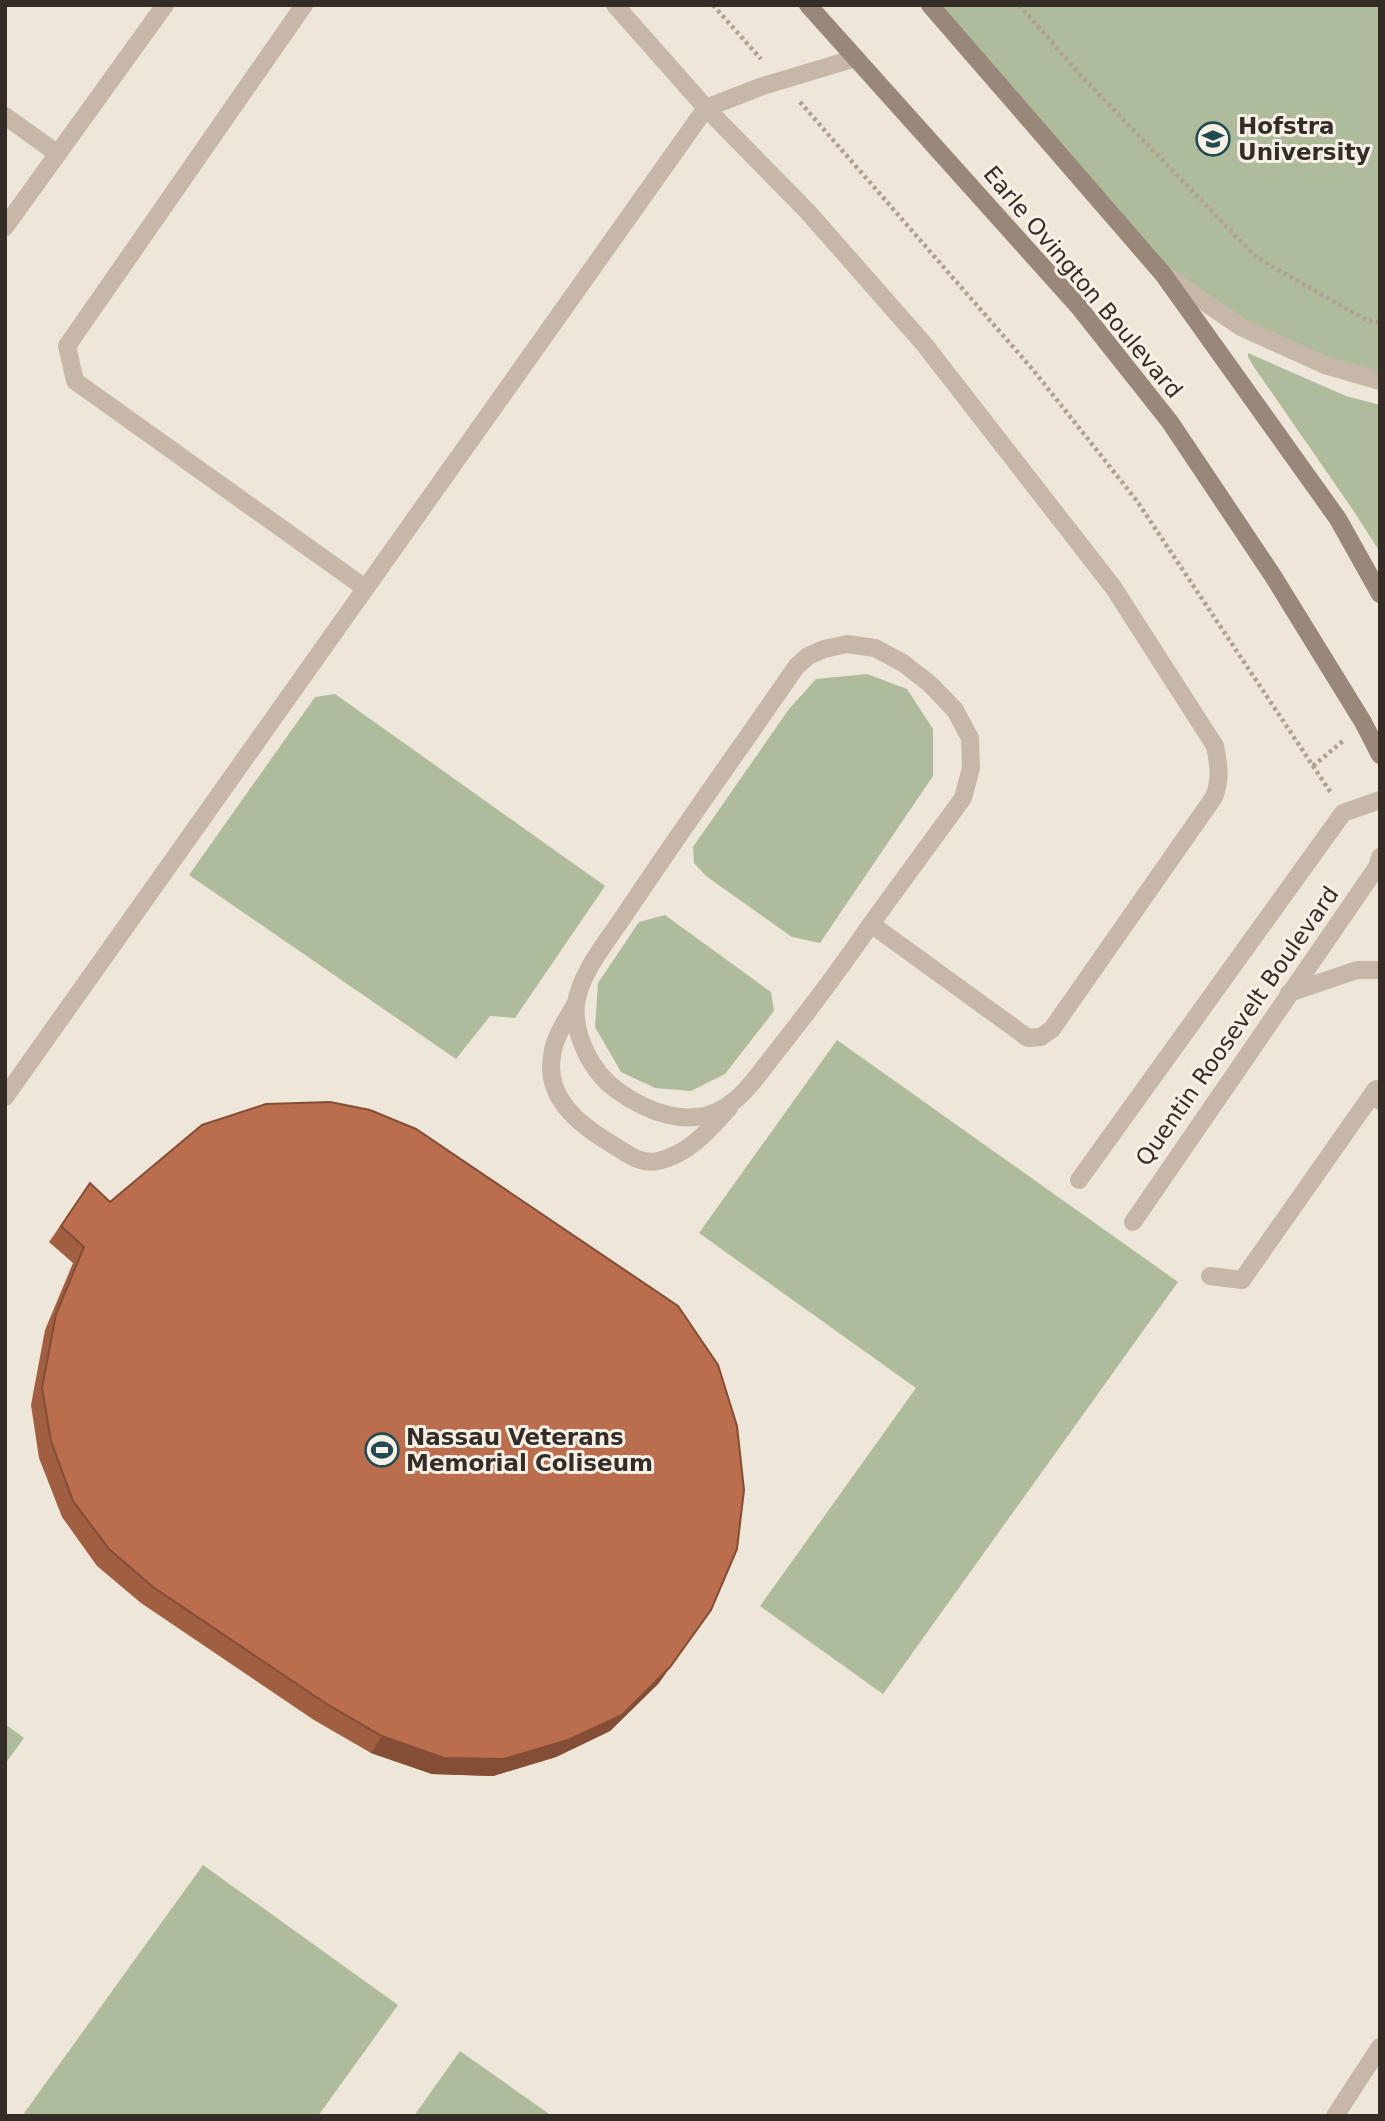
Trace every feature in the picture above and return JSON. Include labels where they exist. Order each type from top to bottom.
[{"type":"main road","name":"Earle Ovington Boulevard","points":[[808,5],[1078,306],[1170,422],[1273,576],[1363,722],[1380,755]]},
{"type":"main road","points":[[930,5],[1163,274],[1338,519],[1380,594]]},
{"type":"street","points":[[5,227],[165,5]]},
{"type":"street","points":[[304,5],[67,346],[75,381],[365,588]]},
{"type":"street","points":[[615,5],[706,108],[808,212],[924,344],[1113,587],[1214,746],[1220,770],[1220,783],[1214,797],[1052,1029],[1041,1037],[1028,1038],[871,924]]},
{"type":"street","points":[[5,1097],[706,108],[763,86],[856,58]]},
{"type":"street","points":[[5,116],[58,154]]},
{"type":"street","points":[[1163,274],[1241,327],[1325,365],[1380,381]]},
{"type":"street","points":[[847,644],[875,648],[930,684],[955,710],[970,738],[971,768],[963,798],[871,924],[819,999],[737,1099],[712,1128],[682,1152],[648,1162],[630,1155],[576,1119],[553,1085],[552,1054],[589,969],[796,667],[808,656],[847,644]]},
{"type":"street","points":[[1079,1180],[1343,813],[1380,800]]},
{"type":"street","name":"Quentin Roosevelt Boulevard","points":[[1133,1222],[1377,867],[1380,857]]},
{"type":"street","points":[[1289,993],[1357,970],[1380,970]]},
{"type":"street","points":[[576,1003],[581,1041],[598,1073],[617,1091],[659,1112],[682,1118],[701,1117],[721,1110],[737,1099]]},
{"type":"street","points":[[1210,1276],[1241,1280],[1376,1089],[1380,1101]]},
{"type":"street","points":[[1335,2116],[1380,2047]]},
{"type":"path","points":[[713,5],[768,67]]},
{"type":"path","points":[[1019,5],[1085,80],[1256,257],[1368,321],[1380,323]]},
{"type":"path","points":[[804,107],[1034,370],[1137,501],[1331,793]]},
{"type":"path","points":[[1313,765],[1332,750]]},
{"type":"green space","name":"Hofstra University","points":[[930,5],[1380,5],[1380,381],[1325,365],[1163,274]]},
{"type":"green space","points":[[1248,353],[1346,396],[1380,405],[1380,552],[1254,367]]},
{"type":"green space","points":[[867,674],[907,689],[933,729],[933,776],[820,943],[792,937],[706,876],[694,863],[693,847],[789,709],[816,679]]},
{"type":"green space","points":[[335,694],[605,886],[515,1018],[490,1016],[456,1059],[189,875],[315,697]]},
{"type":"green space","points":[[665,915],[771,992],[774,1011],[725,1074],[691,1091],[655,1088],[621,1072],[595,1027],[598,983],[639,922]]},
{"type":"green space","points":[[837,1040],[1178,1282],[883,1694],[760,1606],[916,1388],[699,1233]]},
{"type":"green space","points":[[5,1724],[24,1738],[5,1764]]},
{"type":"green space","points":[[203,1865],[398,2005],[318,2116],[22,2116]]},
{"type":"green space","points":[[460,2051],[552,2116],[414,2116]]},
{"type":"building","name":"Nassau Veterans Memorial Coliseum","points":[[330,1102],[370,1110],[416,1129],[678,1306],[718,1365],[737,1426],[744,1490],[737,1549],[711,1610],[670,1667],[622,1715],[568,1740],[504,1759],[444,1758],[382,1736],[325,1703],[153,1587],[109,1549],[73,1501],[51,1441],[42,1388],[56,1314],[84,1247],[61,1226],[90,1183],[110,1202],[202,1125],[266,1104]]},
{"type":"place","name":"Hofstra University","points":[[1213,139]]},
{"type":"place","name":"Nassau Veterans Memorial Coliseum","points":[[382,1450]]}]
